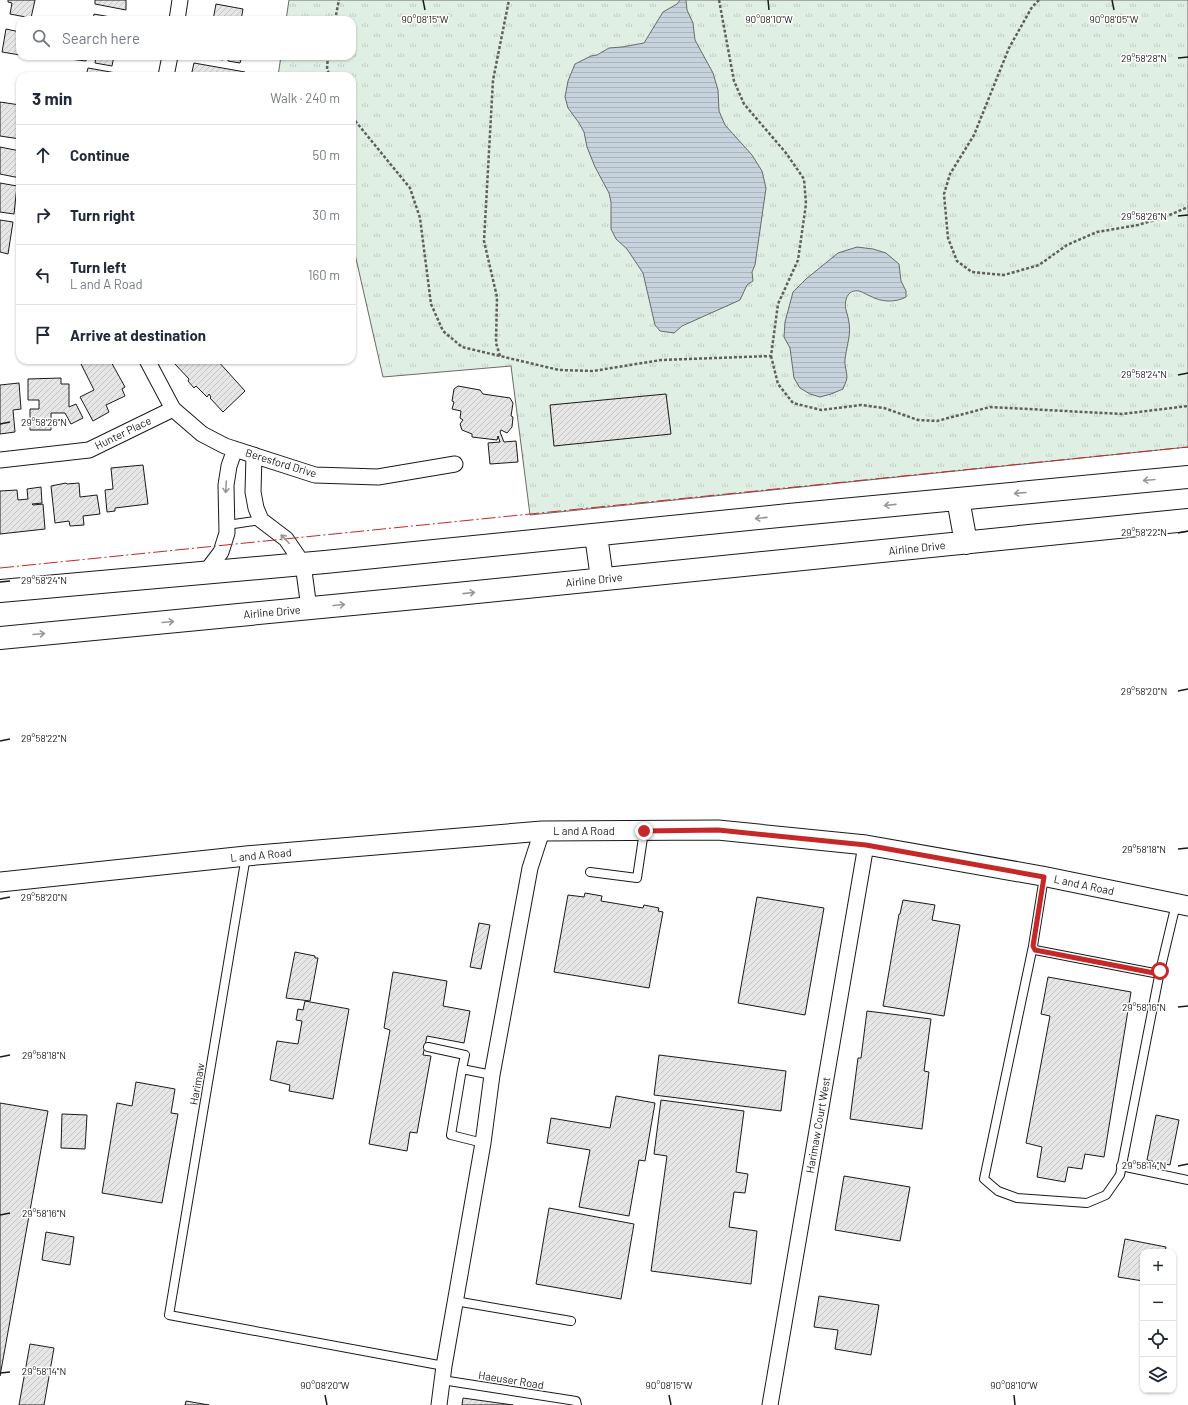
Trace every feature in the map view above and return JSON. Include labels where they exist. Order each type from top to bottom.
[{"type":"highway","points":[[0,591],[303,564],[1188,477]]},
{"type":"highway","points":[[958,499],[966,543]]},
{"type":"highway","name":"Airline Drive","points":[[0,638],[1188,520]]},
{"type":"highway","points":[[596,535],[602,579]]},
{"type":"street","points":[[178,16],[180,0]]},
{"type":"street","points":[[167,72],[169,60]]},
{"type":"street","name":"Beresford Drive","points":[[149,364],[173,409],[202,434],[225,446],[254,454],[315,475],[378,477],[455,464]]},
{"type":"street","name":"Hunter Place","points":[[0,460],[89,450],[173,409]]},
{"type":"street","points":[[205,573],[221,552],[227,533],[226,485],[229,466],[235,449]]},
{"type":"street","points":[[254,454],[253,492],[256,508],[261,520],[286,539],[303,564],[309,608]]},
{"type":"street","name":"L and A Road","points":[[0,882],[246,856],[542,831],[718,830],[866,845],[1044,877],[1182,905]]},
{"type":"street","points":[[439,1405],[455,1301],[483,1143],[492,1075],[530,868],[542,831]]},
{"type":"street","name":"Harimaw Court West","points":[[770,1405],[866,845]]},
{"type":"lane","points":[[227,525],[261,520]]},
{"type":"lane","points":[[590,872],[637,878],[644,831]]},
{"type":"lane","name":"Harimaw","points":[[169,1315],[246,856]]},
{"type":"lane","points":[[1044,877],[1034,948],[984,1179],[998,1191],[1017,1198],[1087,1203],[1106,1195],[1120,1175],[1157,972],[1182,905]]},
{"type":"lane","points":[[1034,948],[1157,972]]},
{"type":"lane","points":[[428,1047],[465,1055],[451,1135],[483,1143]]},
{"type":"lane","points":[[462,1070],[492,1075]]},
{"type":"lane","points":[[1121,1166],[1188,1180]]},
{"type":"lane","points":[[455,1301],[572,1321]]},
{"type":"lane","name":"Haeuser Road","points":[[169,1315],[577,1403]]},
{"type":"path","points":[[335,16],[339,0]]},
{"type":"path","points":[[501,356],[496,343],[497,297],[484,241],[493,80],[509,0]]},
{"type":"path","points":[[719,0],[734,82],[744,104],[786,152],[804,179],[806,204],[798,260],[778,304],[771,356],[778,384],[793,402],[821,410],[861,405],[884,408],[918,420],[937,421],[990,407],[1122,414],[1188,406]]},
{"type":"path","points":[[1039,0],[1032,7],[1009,48],[974,135],[950,174],[944,194],[948,238],[957,261],[972,272],[1004,275],[1039,265],[1067,245],[1097,232],[1138,225],[1165,217],[1188,207]]},
{"type":"path","points":[[328,60],[328,72]]},
{"type":"path","points":[[356,122],[410,188],[420,218],[431,304],[443,331],[462,347],[559,370],[593,370],[662,360],[771,356]]},
{"type":"green space","points":[[289,0],[1188,0],[1188,447],[530,515],[511,366],[383,377],[356,259],[356,72],[279,72],[280,60],[356,60],[356,16],[287,16]]},
{"type":"shaded area","points":[[680,0],[686,0],[687,10],[693,23],[695,40],[713,73],[718,90],[719,111],[725,125],[752,155],[762,171],[766,188],[755,265],[752,272],[753,281],[747,285],[740,300],[682,326],[674,333],[660,331],[655,325],[643,273],[627,249],[616,239],[611,229],[611,202],[609,193],[595,167],[587,147],[584,132],[568,108],[565,97],[568,81],[575,64],[591,56],[597,55],[609,48],[644,43],[663,12],[677,4]]},
{"type":"shaded area","points":[[857,247],[873,249],[886,253],[899,264],[901,281],[906,291],[906,297],[897,300],[883,301],[859,291],[852,292],[847,296],[846,310],[850,330],[845,361],[847,380],[843,389],[820,397],[810,394],[800,388],[794,378],[790,348],[784,337],[785,322],[793,292],[806,279],[838,253]]},
{"type":"building","points":[[8,0],[35,0],[31,16],[10,14],[12,3],[8,2]]},
{"type":"building","points":[[95,0],[126,0],[126,10],[95,4]]},
{"type":"building","points":[[216,4],[243,9],[242,16],[214,16]]},
{"type":"building","points":[[94,14],[105,16],[94,16]]},
{"type":"building","points":[[6,29],[16,31],[16,54],[2,52]]},
{"type":"building","points":[[95,60],[113,60],[112,66],[95,63]]},
{"type":"building","points":[[228,60],[241,60],[240,63]]},
{"type":"building","points":[[194,63],[245,72],[192,72]]},
{"type":"building","points":[[88,68],[110,72],[87,72]]},
{"type":"building","points":[[0,102],[16,104],[16,138],[0,136]]},
{"type":"building","points":[[0,147],[16,150],[16,177],[0,174]]},
{"type":"building","points":[[0,183],[16,186],[14,214],[0,212]]},
{"type":"building","points":[[0,220],[13,222],[8,254],[0,252]]},
{"type":"building","points":[[81,364],[112,364],[125,387],[122,389],[125,396],[106,405],[109,412],[93,421],[80,397],[94,390]]},
{"type":"building","points":[[175,364],[221,364],[245,391],[223,412],[210,398],[211,397],[209,394],[207,397],[196,386],[194,388],[188,381],[189,379]]},
{"type":"building","points":[[61,378],[61,384],[69,384],[69,407],[76,404],[83,418],[71,424],[65,413],[51,413],[51,430],[30,430],[30,409],[39,409],[39,400],[28,400],[28,379]]},
{"type":"building","points":[[19,383],[21,409],[13,410],[15,432],[0,434],[0,385]]},
{"type":"building","points":[[458,386],[480,390],[483,394],[510,398],[513,403],[511,416],[513,417],[512,427],[507,433],[501,430],[500,432],[504,442],[516,441],[518,462],[490,464],[488,443],[500,442],[498,436],[497,440],[472,437],[472,434],[462,430],[460,424],[463,420],[460,418],[461,411],[452,409],[454,402],[452,401],[454,389]]},
{"type":"building","points":[[666,394],[671,434],[554,446],[550,405]]},
{"type":"building","points":[[143,465],[148,504],[115,508],[115,511],[107,512],[105,490],[113,489],[111,468]]},
{"type":"building","points":[[66,483],[79,483],[80,497],[97,495],[100,514],[83,516],[84,525],[70,526],[69,521],[55,523],[51,486]]},
{"type":"building","points":[[41,487],[42,503],[32,504],[43,504],[45,529],[0,534],[0,491],[17,490],[18,500],[28,499],[27,489]]},
{"type":"building","points":[[585,893],[602,896],[601,901],[643,908],[644,905],[659,908],[658,911],[663,912],[649,988],[554,972],[568,895],[584,897]]},
{"type":"building","points":[[757,897],[824,908],[805,1015],[738,1003]]},
{"type":"building","points":[[903,900],[935,905],[932,920],[960,925],[944,1016],[883,1006],[899,914]]},
{"type":"building","points":[[479,923],[490,925],[481,969],[470,967]]},
{"type":"building","points":[[295,952],[318,958],[310,1001],[286,998]]},
{"type":"building","points":[[393,972],[447,981],[443,1006],[470,1011],[464,1043],[427,1036],[423,1055],[431,1056],[417,1133],[410,1132],[407,1151],[369,1144],[390,1030],[384,1028]]},
{"type":"building","points":[[1048,977],[1131,992],[1104,1157],[1085,1154],[1082,1169],[1068,1167],[1065,1182],[1037,1177],[1042,1147],[1026,1143],[1050,1016],[1041,1014]]},
{"type":"building","points":[[305,1001],[349,1009],[333,1099],[289,1091],[290,1085],[270,1080],[277,1041],[298,1044],[302,1021],[296,1020],[298,1009],[303,1010]]},
{"type":"building","points":[[867,1011],[931,1019],[924,1071],[929,1072],[922,1129],[850,1119],[858,1058],[861,1058]]},
{"type":"building","points":[[659,1055],[786,1071],[781,1111],[654,1095]]},
{"type":"building","points":[[136,1082],[175,1089],[171,1113],[178,1114],[162,1203],[102,1193],[117,1103],[132,1106]]},
{"type":"building","points":[[616,1096],[655,1103],[645,1161],[639,1160],[629,1216],[579,1207],[590,1150],[547,1143],[551,1118],[610,1128]]},
{"type":"building","points":[[661,1100],[744,1111],[736,1172],[748,1174],[745,1193],[734,1192],[729,1227],[757,1231],[751,1284],[651,1271],[667,1156],[654,1154]]},
{"type":"building","points":[[0,1103],[48,1111],[0,1376]]},
{"type":"building","points":[[62,1114],[87,1115],[85,1149],[61,1148]]},
{"type":"building","points":[[1156,1115],[1179,1120],[1170,1165],[1147,1160]]},
{"type":"building","points":[[844,1176],[910,1187],[900,1241],[835,1230]]},
{"type":"building","points":[[549,1208],[634,1224],[621,1299],[536,1284]]},
{"type":"building","points":[[46,1232],[74,1237],[70,1265],[42,1260]]},
{"type":"building","points":[[1125,1239],[1166,1247],[1166,1249],[1140,1249],[1140,1281],[1118,1277]]},
{"type":"building","points":[[819,1296],[879,1305],[871,1355],[835,1349],[838,1330],[814,1327]]},
{"type":"building","points":[[30,1344],[54,1348],[44,1405],[19,1405]]},
{"type":"building","points":[[463,1398],[513,1405],[462,1405]]},
{"type":"building","points":[[186,1401],[209,1405],[185,1405]]},
{"type":"power","points":[[0,568],[1188,447]]},
{"type":"route","points":[[644,831],[718,830],[866,845],[1044,877],[1033,946],[1035,950],[1154,973],[1160,971]]}]
